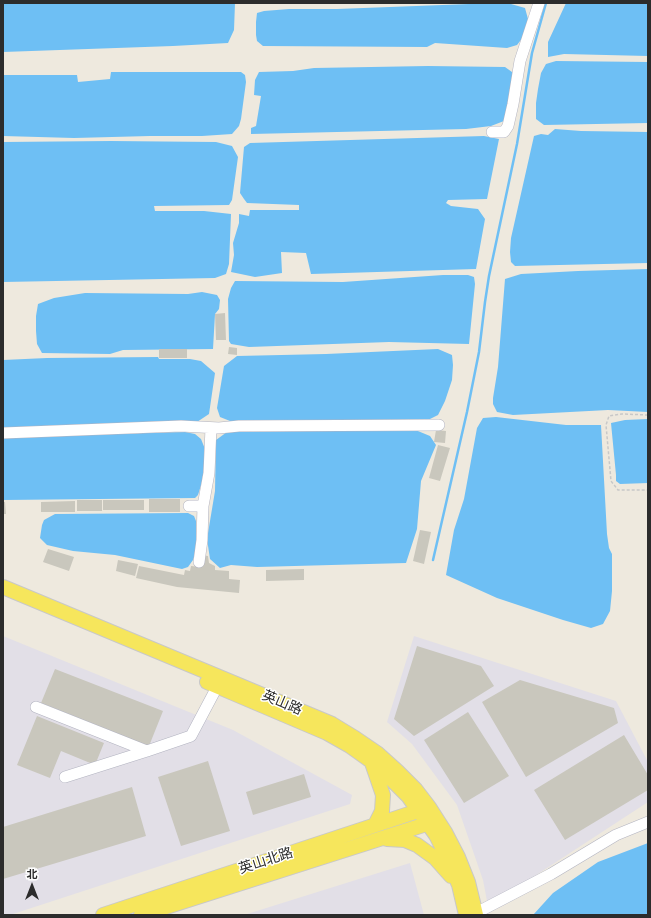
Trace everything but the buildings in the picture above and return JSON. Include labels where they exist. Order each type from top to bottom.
[{"type":"main road","name":"英山路","points":[[3,587],[332,724],[377,753],[416,790],[424,809],[458,857],[468,882],[473,914]]},
{"type":"main road","name":"英山路","points":[[3,598],[327,733],[350,746],[371,761],[424,809]]},
{"type":"main road","points":[[371,761],[384,795],[382,811],[375,825]]},
{"type":"main road","name":"英山北路","points":[[103,915],[424,809]]},
{"type":"main road","name":"英山路","points":[[433,822],[458,885],[473,914]]},
{"type":"main road","name":"英山北路","points":[[141,915],[433,822]]},
{"type":"main road","points":[[379,839],[405,840],[417,845],[435,858],[458,885]]},
{"type":"lane","points":[[492,132],[504,132],[508,126],[514,104],[520,61],[540,3]]},
{"type":"lane","points":[[3,434],[181,426],[211,428],[239,426],[439,425]]},
{"type":"lane","points":[[199,562],[202,540],[203,506],[209,473],[211,428]]},
{"type":"lane","points":[[189,506],[203,506]]},
{"type":"lane","points":[[65,777],[191,736],[217,687]]},
{"type":"lane","points":[[36,706],[147,751]]},
{"type":"lane","points":[[473,914],[551,874],[616,835],[648,822]]},
{"type":"path","points":[[648,415],[622,414],[608,416],[606,425],[611,481],[618,490],[648,490]]},
{"type":"shaded area","points":[[3,636],[233,730],[352,795],[350,804],[10,915],[3,915]]},
{"type":"shaded area","points":[[414,636],[616,701],[648,762],[648,802],[524,883],[487,901],[483,880],[457,805],[412,744],[387,722]]},
{"type":"shaded area","points":[[410,863],[424,915],[244,915]]},
{"type":"water","points":[[3,3],[235,3],[234,30],[228,43],[3,52]]},
{"type":"water","points":[[255,3],[387,3],[255,4]]},
{"type":"water","points":[[566,3],[648,3],[648,56],[564,54],[548,57],[548,42]]},
{"type":"water","points":[[511,4],[525,8],[528,19],[527,32],[517,45],[507,48],[435,43],[427,47],[263,46],[257,41],[256,35],[257,13],[264,11]]},
{"type":"water","points":[[556,61],[648,62],[648,123],[544,125],[536,119],[536,103],[541,73],[546,64]]},
{"type":"water","points":[[428,66],[505,67],[512,72],[513,80],[504,121],[491,126],[466,129],[251,134],[251,128],[256,126],[261,96],[254,95],[255,80],[259,72],[293,71],[314,68]]},
{"type":"water","points":[[111,72],[241,72],[245,75],[246,82],[239,126],[232,134],[202,136],[74,138],[3,136],[3,75],[77,75],[78,82],[110,79]]},
{"type":"water","points":[[555,129],[648,132],[648,263],[515,266],[511,262],[511,238],[534,136],[541,134],[548,135]]},
{"type":"water","points":[[484,136],[499,139],[487,199],[448,200],[446,203],[451,206],[478,209],[485,219],[476,269],[311,274],[306,253],[281,252],[282,273],[255,277],[231,272],[234,255],[233,243],[239,223],[239,214],[249,216],[250,210],[299,210],[299,205],[247,203],[244,199],[240,193],[244,147],[250,143]]},
{"type":"water","points":[[3,142],[216,142],[232,146],[238,157],[232,200],[229,205],[154,206],[155,211],[204,211],[231,214],[229,264],[226,274],[215,278],[3,282]]},
{"type":"water","points":[[648,269],[648,412],[608,410],[513,415],[497,412],[493,404],[493,398],[498,367],[505,279],[521,274]]},
{"type":"water","points":[[443,275],[468,275],[474,277],[475,284],[469,344],[389,342],[249,347],[231,344],[229,341],[228,299],[235,281],[343,282]]},
{"type":"water","points":[[202,292],[217,295],[220,300],[219,309],[215,314],[213,349],[123,350],[110,354],[42,353],[37,344],[36,316],[38,304],[54,298],[85,293],[188,294]]},
{"type":"water","points":[[438,349],[452,355],[452,380],[445,401],[438,415],[430,419],[329,422],[230,421],[220,417],[217,408],[224,366],[237,356]]},
{"type":"water","points":[[158,357],[159,359],[190,359],[201,361],[215,373],[209,414],[197,422],[3,430],[3,360]]},
{"type":"water","points":[[496,417],[566,425],[601,425],[607,534],[609,548],[612,554],[612,591],[610,611],[603,624],[591,628],[563,620],[497,598],[446,575],[454,530],[464,499],[477,428],[483,418]]},
{"type":"water","points":[[648,419],[648,483],[620,484],[616,481],[611,423],[625,420]]},
{"type":"water","points":[[413,429],[430,436],[436,445],[421,481],[417,529],[406,563],[257,567],[231,565],[220,568],[210,559],[207,539],[215,491],[216,440],[227,432]]},
{"type":"water","points":[[185,432],[195,434],[201,439],[206,454],[202,482],[198,495],[195,498],[3,500],[3,438]]},
{"type":"water","points":[[188,513],[194,516],[196,521],[196,552],[188,567],[182,569],[115,555],[73,551],[47,545],[40,538],[44,520],[55,514]]},
{"type":"water","points":[[648,843],[648,915],[533,915],[553,893],[598,862]]},
{"type":"waterway","points":[[433,560],[467,412],[479,352],[489,276],[517,144],[532,53],[546,3]]}]
